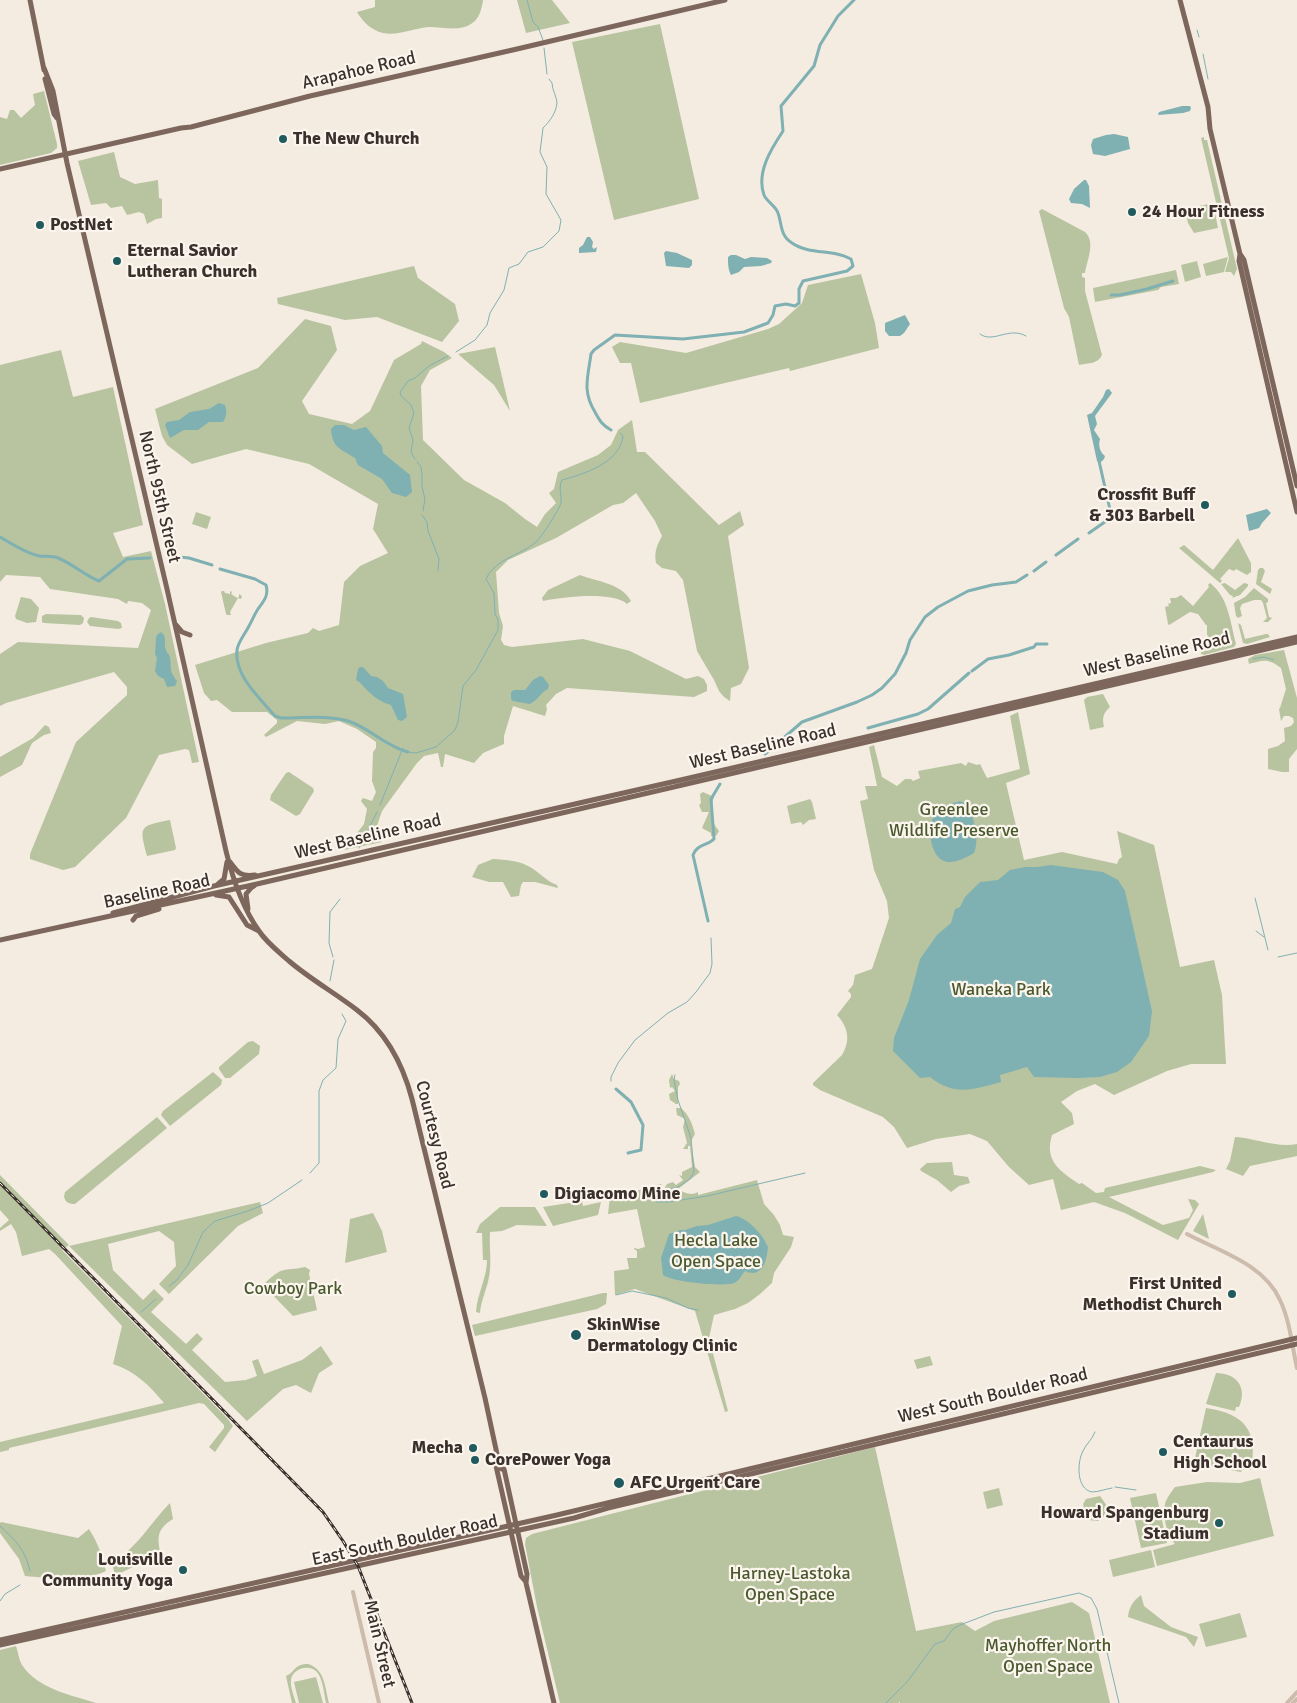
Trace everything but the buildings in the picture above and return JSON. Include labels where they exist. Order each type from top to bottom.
[{"type":"main road","name":"North 95th Street","points":[[30,0],[44,68],[53,91],[65,154],[234,882]]},
{"type":"main road","name":"Arapahoe Road","points":[[0,169],[192,127],[310,96],[725,0]]},
{"type":"main road","points":[[1180,0],[1208,107],[1210,129],[1240,254],[1244,260],[1297,486]]},
{"type":"main road","points":[[1240,254],[1239,261],[1297,512]]},
{"type":"main road","points":[[174,623],[182,632],[190,635],[184,640],[181,651]]},
{"type":"main road","name":"West Baseline Road","points":[[236,889],[950,721],[1297,636]]},
{"type":"main road","name":"West Baseline Road","points":[[234,882],[1297,642]]},
{"type":"main road","points":[[228,859],[243,876],[273,874]]},
{"type":"main road","points":[[214,886],[224,879],[228,859]]},
{"type":"main road","name":"Baseline Road","points":[[84,921],[234,882]]},
{"type":"main road","name":"Courtesy Road","points":[[234,882],[259,931],[297,968],[346,1002],[370,1022],[392,1049],[400,1065],[412,1099],[486,1398],[500,1468],[504,1470],[527,1574],[526,1583]]},
{"type":"main road","points":[[250,914],[246,894],[257,884]]},
{"type":"main road","name":"Baseline Road","points":[[0,940],[236,889]]},
{"type":"main road","points":[[210,894],[229,897],[247,925],[259,931]]},
{"type":"main road","points":[[133,920],[136,916],[160,909],[168,904]]},
{"type":"main road","name":"West South Boulder Road","points":[[696,1484],[1294,1341]]},
{"type":"main road","name":"Courtesy Road","points":[[498,1457],[496,1466],[511,1532],[522,1576],[526,1583],[554,1703]]},
{"type":"main road","name":"East South Boulder Road","points":[[119,1616],[510,1525],[696,1484]]},
{"type":"main road","name":"East South Boulder Road","points":[[119,1616],[518,1531],[696,1484]]},
{"type":"main road","points":[[514,1513],[520,1518],[529,1521]]},
{"type":"main road","points":[[498,1528],[507,1514]]},
{"type":"main road","points":[[0,1640],[119,1616]]},
{"type":"main road","points":[[0,1645],[119,1616]]},
{"type":"street","points":[[1187,1234],[1242,1262],[1264,1277],[1281,1302],[1294,1341],[1297,1368]]},
{"type":"street","name":"Main Street","points":[[353,1592],[379,1703]]},
{"type":"street","points":[[1287,1703],[1297,1692]]},
{"type":"street","points":[[1293,1703],[1297,1698]]},
{"type":"green space","points":[[375,0],[483,1],[481,11],[474,22],[461,28],[429,27],[389,34],[371,28],[357,12],[375,7]]},
{"type":"green space","points":[[517,0],[552,0],[570,23],[526,33]]},
{"type":"green space","points":[[660,24],[699,199],[614,220],[572,42]]},
{"type":"green space","points":[[44,91],[57,148],[51,153],[0,165],[0,117],[7,119],[10,110],[14,110],[21,118],[35,105],[33,94]]},
{"type":"green space","points":[[1204,137],[1204,140],[1207,140],[1237,269],[1234,276],[1231,272],[1225,272],[1229,258],[1201,138]]},
{"type":"green space","points":[[114,152],[120,177],[135,184],[158,180],[159,198],[162,199],[162,218],[147,224],[144,214],[139,212],[127,215],[122,206],[111,208],[106,203],[91,205],[78,161]]},
{"type":"green space","points":[[1213,203],[1218,228],[1194,233],[1188,223],[1185,209]]},
{"type":"green space","points":[[1042,209],[1085,232],[1090,241],[1089,257],[1085,273],[1082,273],[1082,277],[1085,278],[1085,291],[1102,355],[1093,363],[1079,365],[1069,317],[1064,308],[1039,211]]},
{"type":"green space","points":[[1228,257],[1224,272],[1206,276],[1203,264]]},
{"type":"green space","points":[[1197,261],[1201,277],[1185,282],[1181,265]]},
{"type":"green space","points":[[414,266],[418,278],[455,304],[459,321],[442,342],[377,317],[345,320],[278,304],[277,298]]},
{"type":"green space","points":[[1176,270],[1179,284],[1095,302],[1093,288]]},
{"type":"green space","points":[[861,274],[875,323],[879,348],[790,371],[789,368],[640,403],[631,363],[620,363],[612,347],[620,342],[686,353],[768,329],[779,324],[802,303],[808,285]]},
{"type":"green space","points":[[305,319],[331,326],[337,350],[302,401],[309,414],[352,424],[370,411],[394,360],[421,344],[422,341],[452,358],[430,370],[421,386],[423,440],[464,480],[505,503],[537,527],[545,514],[556,503],[549,493],[554,489],[558,472],[598,455],[611,445],[618,430],[632,420],[637,452],[645,452],[719,525],[740,511],[744,525],[728,536],[749,668],[741,684],[731,688],[730,701],[719,691],[697,651],[683,580],[676,571],[662,568],[656,563],[656,549],[662,536],[655,521],[636,493],[623,503],[613,505],[556,538],[508,560],[496,572],[499,613],[503,626],[501,640],[504,645],[512,647],[583,639],[630,651],[686,679],[698,676],[704,679],[707,691],[694,697],[567,688],[556,694],[546,705],[545,716],[513,706],[504,736],[504,744],[483,753],[474,763],[445,754],[443,767],[441,767],[438,753],[424,756],[382,811],[377,826],[382,842],[344,850],[364,824],[367,809],[361,801],[363,798],[372,801],[376,792],[372,781],[373,752],[376,748],[376,742],[357,729],[339,721],[325,724],[297,721],[266,737],[264,735],[277,723],[277,720],[267,712],[232,712],[217,700],[211,701],[204,693],[195,665],[266,643],[308,633],[313,628],[319,631],[339,625],[344,582],[360,566],[388,553],[373,529],[378,504],[309,464],[246,449],[192,464],[167,445],[162,436],[155,409],[258,368]]},
{"type":"green space","points":[[495,347],[510,411],[494,385],[458,354]]},
{"type":"green space","points":[[61,350],[73,397],[113,387],[143,525],[113,533],[123,557],[151,551],[165,604],[199,762],[192,763],[189,750],[185,749],[159,755],[126,818],[75,867],[63,870],[30,859],[30,854],[76,742],[127,695],[127,687],[114,672],[0,706],[0,654],[18,642],[138,648],[151,610],[142,603],[128,601],[127,604],[118,599],[50,589],[40,577],[6,575],[0,582],[0,365]]},
{"type":"green space","points":[[196,512],[211,517],[207,529],[192,524]]},
{"type":"green space","points":[[1238,538],[1251,563],[1251,572],[1247,575],[1236,569],[1234,571],[1229,569],[1220,579],[1222,581],[1220,583],[1179,548],[1184,545],[1213,570]]},
{"type":"green space","points":[[1260,568],[1263,568],[1265,571],[1261,582],[1272,589],[1270,594],[1256,584]]},
{"type":"green space","points":[[580,575],[621,590],[631,601],[627,604],[611,597],[587,596],[543,601],[542,598],[548,590]]},
{"type":"green space","points":[[1210,583],[1225,603],[1236,644],[1234,647],[1204,655],[1201,654],[1201,651],[1212,648],[1207,634],[1207,625],[1198,614],[1190,612],[1169,625],[1165,607],[1171,603],[1170,598],[1176,598],[1181,595],[1193,606],[1209,587]]},
{"type":"green space","points":[[1225,583],[1235,590],[1244,583],[1248,584],[1248,586],[1240,595],[1232,598],[1233,596],[1221,584]]},
{"type":"green space","points":[[1254,588],[1268,599],[1266,603],[1269,617],[1272,618],[1268,622],[1263,622],[1267,618],[1261,600],[1242,604],[1240,608],[1242,616],[1238,618],[1236,616],[1234,603],[1245,597]]},
{"type":"green space","points":[[222,591],[230,594],[230,591],[237,598],[239,594],[242,596],[241,599],[238,598],[230,612],[231,615],[226,614]]},
{"type":"green space","points":[[21,597],[31,599],[39,608],[36,622],[27,623],[16,619],[15,616]]},
{"type":"green space","points":[[46,614],[81,615],[84,618],[83,623],[80,625],[44,623],[42,622],[42,616]]},
{"type":"green space","points":[[91,617],[118,621],[121,623],[122,628],[90,626],[87,622]]},
{"type":"green space","points":[[1238,623],[1241,625],[1245,639],[1266,634],[1270,637],[1247,644],[1243,643]]},
{"type":"green space","points":[[1284,650],[1297,698],[1297,749],[1289,759],[1289,772],[1268,769],[1268,749],[1278,746],[1285,741],[1284,728],[1291,726],[1294,722],[1293,718],[1289,716],[1284,716],[1281,721],[1279,709],[1286,689],[1281,668],[1266,661],[1249,664],[1248,659],[1255,655]]},
{"type":"green space","points":[[1103,694],[1110,707],[1104,716],[1104,727],[1090,730],[1084,700],[1087,697]]},
{"type":"green space","name":"Waneka Park","points":[[1018,712],[1030,774],[1006,783],[1024,860],[1062,852],[1117,864],[1122,857],[1117,831],[1154,845],[1180,967],[1214,960],[1222,995],[1226,1064],[1191,1064],[1167,1071],[1114,1095],[1095,1084],[1077,1091],[1061,1102],[1072,1113],[1074,1124],[1052,1135],[1050,1144],[1052,1159],[1060,1170],[1079,1184],[1082,1183],[1096,1193],[1104,1192],[1105,1188],[1200,1166],[1216,1170],[1109,1197],[1163,1225],[1189,1218],[1193,1210],[1188,1199],[1195,1200],[1199,1204],[1178,1240],[1125,1213],[1094,1202],[1061,1210],[1053,1179],[1029,1185],[1009,1167],[987,1141],[970,1134],[936,1139],[907,1148],[894,1127],[883,1117],[820,1090],[813,1085],[842,1055],[845,1049],[847,1044],[846,1029],[837,1015],[851,997],[848,991],[853,985],[855,975],[872,969],[889,918],[887,901],[874,870],[860,801],[868,799],[865,786],[877,786],[869,747],[874,745],[882,777],[897,786],[905,779],[913,781],[920,778],[918,771],[961,763],[966,766],[968,762],[980,764],[987,778],[1020,769],[1010,716]]},
{"type":"green space","points":[[45,725],[49,727],[51,733],[32,743],[22,765],[0,777],[0,757],[33,738]]},
{"type":"green space","points":[[289,772],[313,788],[314,791],[300,814],[296,816],[270,800],[271,795],[286,773]]},
{"type":"green space","points":[[703,792],[714,797],[711,811],[712,819],[719,831],[716,836],[711,836],[711,833],[702,828],[709,812],[702,812],[699,805],[701,803],[700,794]]},
{"type":"green space","points":[[810,799],[816,819],[809,820],[803,825],[801,822],[791,824],[787,806]]},
{"type":"green space","points":[[170,820],[175,850],[147,856],[143,839],[144,829],[152,824]]},
{"type":"green space","points":[[493,859],[524,864],[557,885],[558,888],[535,882],[523,882],[519,896],[511,897],[503,882],[489,882],[472,877],[478,865]]},
{"type":"green space","points":[[253,1041],[260,1046],[259,1054],[230,1078],[225,1078],[219,1067],[248,1042]]},
{"type":"green space","points":[[213,1072],[222,1080],[221,1085],[170,1126],[161,1115],[163,1111]]},
{"type":"green space","points":[[672,1074],[674,1079],[679,1081],[680,1084],[678,1087],[678,1104],[670,1100],[669,1094],[675,1091],[672,1087],[670,1088],[669,1080]]},
{"type":"green space","name":"Hecla Lake Open Space","points":[[676,1108],[681,1108],[686,1113],[691,1123],[695,1134],[691,1144],[695,1167],[700,1172],[678,1189],[688,1194],[698,1192],[698,1195],[757,1180],[764,1204],[774,1215],[783,1235],[794,1237],[791,1247],[774,1273],[772,1283],[748,1303],[714,1315],[709,1338],[728,1411],[725,1412],[695,1311],[635,1289],[615,1295],[614,1271],[629,1269],[627,1258],[637,1258],[637,1251],[634,1248],[645,1247],[637,1209],[608,1214],[610,1196],[661,1184],[663,1191],[667,1184],[673,1182],[676,1185],[683,1180],[679,1175],[682,1176],[682,1172],[692,1167],[690,1146],[688,1146],[688,1149],[683,1149],[687,1143],[683,1127],[685,1119],[677,1115]]},
{"type":"green space","points":[[157,1117],[167,1128],[75,1204],[67,1202],[64,1197],[65,1192]]},
{"type":"green space","points":[[1235,1137],[1281,1145],[1297,1144],[1297,1156],[1250,1166],[1243,1176],[1226,1169],[1230,1161]]},
{"type":"green space","points":[[952,1162],[954,1175],[968,1177],[970,1183],[959,1186],[951,1192],[920,1169],[927,1163]]},
{"type":"green space","points":[[0,1175],[69,1245],[62,1250],[227,1418],[233,1426],[215,1452],[209,1447],[224,1428],[224,1425],[204,1404],[199,1403],[9,1448],[9,1450],[0,1452],[0,1442],[164,1403],[141,1379],[113,1364],[122,1326],[55,1254],[49,1249],[22,1256],[16,1232],[11,1224],[0,1231],[0,1228],[9,1220],[0,1210]]},
{"type":"green space","points":[[582,1201],[583,1206],[601,1202],[598,1215],[553,1226],[543,1207]]},
{"type":"green space","points":[[260,1202],[263,1213],[238,1226],[169,1294],[159,1284],[176,1266],[174,1242],[159,1231],[108,1244],[113,1270],[143,1300],[154,1289],[164,1299],[151,1312],[186,1344],[197,1333],[203,1339],[192,1350],[225,1382],[246,1380],[257,1376],[252,1361],[258,1359],[264,1374],[302,1360],[321,1346],[333,1364],[319,1373],[311,1393],[296,1385],[283,1389],[247,1421],[69,1246]]},
{"type":"green space","points":[[500,1207],[535,1207],[547,1226],[517,1225],[502,1231],[490,1232],[490,1271],[480,1313],[476,1312],[487,1260],[483,1260],[482,1233],[476,1233],[480,1224]]},
{"type":"green space","points":[[373,1213],[382,1231],[387,1252],[345,1263],[350,1219]]},
{"type":"green space","points":[[1203,1214],[1209,1239],[1193,1231]]},
{"type":"green space","name":"Cowboy Park","points":[[305,1267],[310,1270],[309,1274],[317,1310],[293,1316],[264,1284],[283,1270]]},
{"type":"green space","points":[[607,1293],[606,1304],[597,1309],[475,1336],[472,1325]]},
{"type":"green space","points":[[930,1356],[933,1365],[917,1369],[914,1360]]},
{"type":"green space","points":[[1216,1373],[1234,1378],[1241,1387],[1241,1400],[1239,1407],[1236,1407],[1235,1411],[1206,1404]]},
{"type":"green space","points":[[1206,1408],[1231,1415],[1240,1420],[1246,1427],[1253,1445],[1251,1470],[1242,1470],[1241,1472],[1200,1464],[1195,1458]]},
{"type":"green space","name":"Harney-Lastoka Open Space","points":[[875,1447],[916,1631],[962,1622],[975,1631],[994,1621],[1072,1602],[1089,1613],[1110,1703],[560,1703],[537,1607],[525,1544],[526,1538],[532,1534]]},
{"type":"green space","name":"Howard Spangenburg Stadium","points":[[1260,1478],[1274,1536],[1157,1566],[1153,1550],[1175,1544],[1167,1530],[1164,1512],[1166,1501],[1175,1487],[1207,1482],[1240,1483]]},
{"type":"green space","points":[[999,1488],[1003,1505],[987,1509],[983,1492]]},
{"type":"green space","points":[[1156,1493],[1167,1543],[1141,1548],[1130,1498]]},
{"type":"green space","points":[[1100,1496],[1107,1506],[1105,1516],[1098,1521],[1088,1520],[1083,1504],[1086,1499]]},
{"type":"green space","points":[[170,1503],[173,1519],[162,1528],[159,1538],[163,1562],[148,1559],[115,1576],[112,1562],[121,1557],[136,1543]]},
{"type":"green space","points":[[1,1522],[78,1538],[89,1529],[95,1539],[106,1571],[77,1578],[25,1576],[19,1559],[0,1533]]},
{"type":"green space","points":[[1151,1550],[1155,1567],[1113,1577],[1109,1560]]},
{"type":"green space","points":[[1141,1595],[1144,1606],[1171,1627],[1198,1637],[1194,1647],[1186,1637],[1128,1617],[1132,1604]]},
{"type":"green space","points":[[1240,1613],[1247,1637],[1206,1647],[1199,1624]]},
{"type":"green space","points":[[16,1646],[22,1665],[37,1680],[66,1694],[96,1703],[0,1703],[0,1650]]},
{"type":"green space","points":[[308,1664],[314,1666],[321,1675],[329,1703],[326,1703],[322,1683],[317,1672],[310,1668],[302,1668],[295,1672],[291,1679],[296,1703],[292,1703],[286,1676],[300,1665]]},
{"type":"green space","points":[[316,1677],[323,1703],[299,1703],[294,1682]]},
{"type":"water","points":[[1182,106],[1190,106],[1190,111],[1158,115],[1159,112]]},
{"type":"water","points":[[1114,134],[1128,137],[1130,149],[1105,156],[1093,154],[1091,145],[1093,139]]},
{"type":"water","points":[[1086,180],[1089,186],[1090,208],[1082,204],[1071,203],[1069,199],[1074,189]]},
{"type":"water","points":[[587,237],[590,237],[593,242],[592,247],[594,249],[597,247],[596,252],[579,253],[579,248]]},
{"type":"water","points":[[666,251],[677,253],[692,260],[692,265],[689,268],[666,266],[664,253]]},
{"type":"water","points":[[731,255],[745,259],[751,257],[767,258],[772,261],[761,266],[744,267],[739,272],[731,275],[728,257]]},
{"type":"water","points":[[905,315],[910,324],[904,333],[900,336],[889,336],[885,331],[885,323]]},
{"type":"water","points":[[1109,389],[1112,393],[1095,416],[1097,424],[1094,430],[1100,439],[1100,449],[1105,456],[1100,463],[1097,461],[1087,415],[1092,413],[1106,390]]},
{"type":"water","points":[[219,403],[226,407],[226,416],[223,422],[209,422],[198,430],[184,430],[170,438],[165,425],[167,422],[179,420],[190,412],[209,409]]},
{"type":"water","points":[[335,425],[344,425],[354,430],[366,427],[382,446],[383,453],[410,475],[412,492],[406,497],[392,493],[382,479],[358,465],[355,458],[335,444],[331,429]]},
{"type":"water","points":[[1267,509],[1271,513],[1259,528],[1249,531],[1246,515]]},
{"type":"water","points":[[161,632],[165,638],[165,647],[170,656],[171,671],[177,681],[175,686],[167,687],[164,679],[158,676],[155,671],[157,658],[155,654],[156,638]]},
{"type":"water","points":[[360,667],[363,667],[371,676],[383,681],[388,688],[403,694],[407,717],[402,721],[398,720],[391,705],[376,698],[356,680]]},
{"type":"water","points":[[540,676],[549,685],[548,689],[533,702],[530,704],[511,699],[511,692],[514,690],[525,690],[533,680]]},
{"type":"water","points":[[960,801],[968,805],[976,829],[976,847],[974,853],[958,861],[948,862],[942,860],[933,848],[930,833],[931,825],[938,810]]},
{"type":"water","points":[[1051,865],[1103,872],[1118,880],[1125,891],[1152,1011],[1149,1036],[1131,1062],[1117,1072],[1100,1077],[1034,1077],[1027,1067],[1000,1075],[1001,1082],[965,1090],[948,1087],[930,1077],[920,1078],[893,1051],[894,1038],[909,1000],[920,959],[937,935],[951,923],[955,909],[960,907],[965,897],[980,882],[998,880],[1010,870]]},
{"type":"water","points":[[736,1216],[746,1220],[755,1228],[768,1247],[765,1263],[760,1270],[753,1273],[745,1271],[737,1281],[728,1284],[687,1282],[663,1275],[661,1258],[669,1234]]},
{"type":"waterway","points":[[527,0],[533,22],[538,27],[543,40]]},
{"type":"waterway","points":[[611,430],[598,418],[588,397],[587,384],[591,354],[615,335],[683,339],[744,332],[768,323],[773,315],[775,306],[786,304],[795,306],[799,303],[799,289],[803,281],[847,271],[853,266],[851,259],[837,254],[802,248],[788,240],[783,233],[777,211],[764,195],[762,178],[770,153],[783,131],[781,106],[814,66],[820,45],[838,16],[854,0]]},
{"type":"waterway","points":[[1197,30],[1199,37]]},
{"type":"waterway","points":[[544,48],[547,74]]},
{"type":"waterway","points":[[1203,54],[1208,79]]},
{"type":"waterway","points":[[456,352],[475,340],[487,325],[490,313],[504,290],[509,268],[519,264],[528,252],[543,247],[559,231],[561,220],[546,194],[547,167],[540,152],[543,128],[552,117],[557,103],[552,83],[549,79]]},
{"type":"waterway","points":[[1111,295],[1147,289],[1173,281]]},
{"type":"waterway","points":[[980,334],[985,337],[1013,333],[1020,333],[1026,336]]},
{"type":"waterway","points":[[415,459],[411,452],[413,440],[409,428],[414,413],[411,405],[401,396],[400,392],[408,381],[415,378],[429,366],[448,356]]},
{"type":"waterway","points":[[408,752],[416,753],[436,747],[455,730],[458,722],[463,686],[476,670],[498,630],[494,593],[486,579],[490,572],[502,562],[536,542],[560,506],[560,486],[562,480],[590,471],[608,460],[620,445],[623,436],[620,433]]},
{"type":"waterway","points":[[1089,533],[1109,519],[1111,514],[1099,461]]},
{"type":"waterway","points":[[417,462],[421,467],[425,499],[423,511]]},
{"type":"waterway","points":[[422,515],[427,522],[428,531],[439,559],[438,571]]},
{"type":"waterway","points":[[0,537],[34,555],[58,558],[99,581],[127,559],[150,558]]},
{"type":"waterway","points":[[1056,555],[1078,539]]},
{"type":"waterway","points":[[169,556],[189,558],[212,565]]},
{"type":"waterway","points":[[1034,571],[1046,562]]},
{"type":"waterway","points":[[220,569],[255,579],[266,585],[267,592],[265,598],[239,644],[237,660],[249,686],[275,716],[281,718],[315,717],[341,719],[356,724],[392,746],[408,752]]},
{"type":"waterway","points":[[765,754],[802,722],[857,702],[882,688],[895,674],[906,653],[910,640],[925,617],[938,607],[968,591],[1016,582],[1027,575]]},
{"type":"waterway","points":[[972,671],[988,659],[1009,655],[1034,647],[1036,644],[1047,644]]},
{"type":"waterway","points":[[1253,659],[1264,657],[1274,660]]},
{"type":"waterway","points":[[868,728],[918,714],[928,709],[969,673]]},
{"type":"waterway","points":[[380,805],[403,748]]},
{"type":"waterway","points":[[708,921],[693,855],[697,849],[714,839],[711,799],[720,784]]},
{"type":"waterway","points":[[359,848],[377,812]]},
{"type":"waterway","points":[[1255,898],[1268,950]]},
{"type":"waterway","points":[[333,957],[329,943],[330,912],[340,899]]},
{"type":"waterway","points":[[1256,931],[1264,937]]},
{"type":"waterway","points":[[611,1081],[618,1063],[635,1040],[668,1013],[687,1002],[710,973],[712,964],[711,938]]},
{"type":"waterway","points":[[1278,957],[1297,953]]},
{"type":"waterway","points":[[330,981],[334,960]]},
{"type":"waterway","points":[[310,1173],[319,1163],[319,1091],[323,1080],[336,1068],[338,1039],[346,1021],[342,1014]]},
{"type":"waterway","points":[[643,1197],[678,1187],[690,1179],[694,1172],[691,1138],[678,1100],[674,1080],[675,1075]]},
{"type":"waterway","points":[[616,1089],[631,1102],[643,1125],[641,1150],[628,1153]]},
{"type":"waterway","points":[[657,1202],[707,1196],[805,1173]]},
{"type":"waterway","points":[[169,1286],[177,1280],[188,1265],[203,1232],[215,1221],[268,1203],[302,1180]]},
{"type":"waterway","points":[[616,1295],[632,1291],[666,1298],[688,1308],[698,1310]]},
{"type":"waterway","points":[[141,1312],[156,1299]]},
{"type":"waterway","points":[[1095,1432],[1081,1456],[1079,1475],[1083,1486],[1092,1492],[1112,1488]]},
{"type":"waterway","points":[[1115,1487],[1136,1490]]},
{"type":"waterway","points":[[0,1526],[19,1546],[30,1571]]},
{"type":"waterway","points":[[0,1601],[5,1594],[20,1585]]},
{"type":"waterway","points":[[886,1703],[907,1682],[935,1644],[944,1641],[953,1629],[960,1625],[994,1612],[1079,1593],[1091,1598],[1097,1609],[1119,1703]]},
{"type":"railway","points":[[0,1183],[323,1512],[358,1566],[412,1703]]},
{"type":"place","name":"The New Church","points":[[283,139]]},
{"type":"place","name":"24 Hour Fitness","points":[[1132,212]]},
{"type":"place","name":"PostNet","points":[[40,225]]},
{"type":"place","name":"Eternal Savior Lutheran Church","points":[[117,261]]},
{"type":"place","name":"Crossfit Buff & 303 Barbell","points":[[1205,505]]},
{"type":"place","name":"Digiacomo Mine","points":[[544,1194]]},
{"type":"place","name":"First United Methodist Church","points":[[1232,1294]]},
{"type":"place","name":"SkinWise Dermatology Clinic","points":[[576,1335]]},
{"type":"place","name":"Mecha","points":[[473,1448]]},
{"type":"place","name":"Centaurus High School","points":[[1163,1452]]},
{"type":"place","name":"CorePower Yoga","points":[[475,1460]]},
{"type":"place","name":"AFC Urgent Care","points":[[619,1483]]},
{"type":"place","name":"Howard Spangenburg Stadium","points":[[1219,1523]]},
{"type":"place","name":"Louisville Community Yoga","points":[[183,1570]]},
{"type":"park label","name":"Greenlee Wildlife Preserve","points":[[954,820]]},
{"type":"park label","name":"Mayhoffer North Open Space","points":[[1048,1656]]}]
